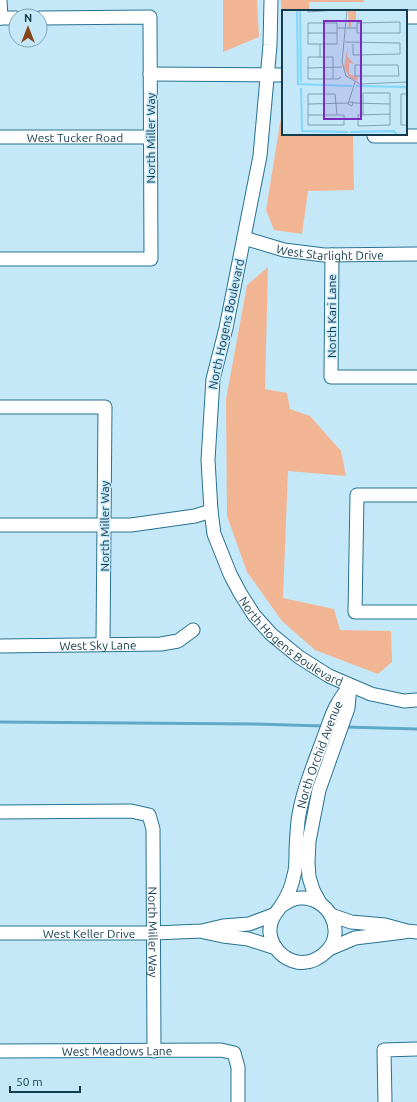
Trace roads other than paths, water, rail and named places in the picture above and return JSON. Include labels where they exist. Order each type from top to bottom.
[{"type":"street","points":[[0,0],[0,18]]},
{"type":"street","name":"North Hogens Boulevard","points":[[271,0],[270,45],[260,156],[226,328],[213,379],[208,460],[214,534],[230,574],[254,615],[271,634],[299,657],[329,676],[350,686],[372,694],[404,700],[417,700]]},
{"type":"street","name":"North Miller Way","points":[[0,260],[151,259],[150,17],[48,18]]},
{"type":"street","points":[[150,74],[282,75]]},
{"type":"street","points":[[374,135],[417,136]]},
{"type":"street","name":"West Tucker Road","points":[[0,137],[150,137]]},
{"type":"street","name":"West Starlight Drive","points":[[244,238],[284,250],[332,255],[417,254]]},
{"type":"street","name":"North Kari Lane","points":[[332,255],[331,377],[417,377]]},
{"type":"street","name":"North Miller Way","points":[[0,407],[105,407],[103,644]]},
{"type":"street","points":[[417,495],[358,495],[355,612],[417,612]]},
{"type":"street","points":[[0,525],[131,525],[195,516],[211,511]]},
{"type":"street","name":"West Sky Lane","points":[[0,646],[161,644],[178,641],[193,630]]},
{"type":"street","name":"North Orchid Avenue","points":[[320,903],[313,890],[309,877],[309,841],[331,738],[339,715],[337,704],[350,686]]},
{"type":"street","name":"North Orchid Avenue","points":[[277,911],[290,888],[295,874],[298,819],[307,783],[331,738]]},
{"type":"street","name":"North Miller Way","points":[[0,812],[131,812],[149,815],[154,829],[154,1051]]},
{"type":"street","points":[[300,898],[310,899],[320,903],[331,915],[334,923],[335,932],[329,949],[322,956],[312,961],[292,961],[283,956],[272,941],[270,932],[271,924],[277,911],[289,900],[300,898]]},
{"type":"street","name":"West Keller Drive","points":[[0,933],[154,933],[202,931],[223,926],[249,924],[277,911]]},
{"type":"street","points":[[331,915],[351,922],[385,926],[412,932]]},
{"type":"street","name":"West Keller Drive","points":[[202,931],[223,936],[248,939],[276,948]]},
{"type":"street","points":[[329,949],[355,938],[412,932]]},
{"type":"street","points":[[385,1102],[384,1050],[417,1049]]},
{"type":"street","name":"West Meadows Lane","points":[[0,1051],[221,1050],[234,1053],[238,1067],[238,1102]]},
{"type":"waterway","points":[[0,722],[323,726]]},
{"type":"waterway","points":[[345,727],[417,729]]}]
